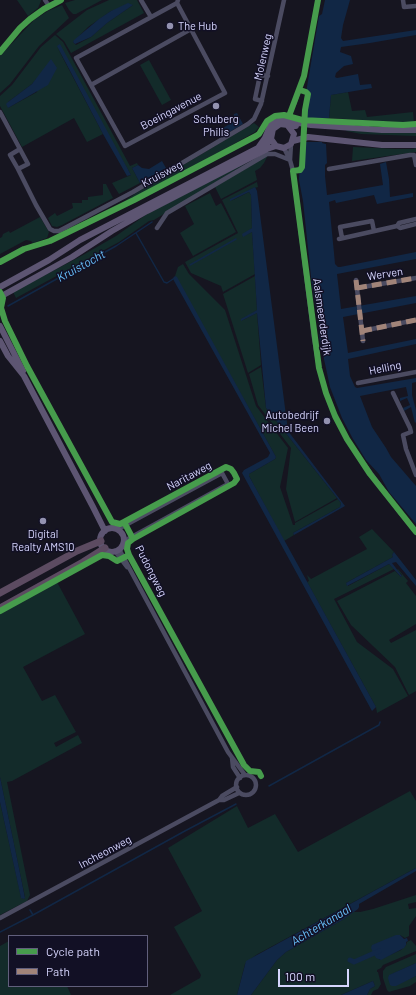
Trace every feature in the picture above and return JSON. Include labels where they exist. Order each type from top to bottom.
[{"type":"highway","points":[[0,594],[78,551],[101,541]]},
{"type":"highway","points":[[0,608],[83,562],[105,548]]},
{"type":"main road","points":[[258,148],[272,123],[281,120],[290,124],[293,132],[292,142]]},
{"type":"main road","points":[[276,146],[271,139],[271,132],[277,125],[283,124],[382,130],[416,130]]},
{"type":"main road","points":[[0,297],[72,257],[112,231],[147,211],[267,149],[276,146],[284,148],[292,142],[308,137],[382,145],[416,145]]},
{"type":"main road","name":"Kruisweg","points":[[0,287],[49,260],[80,240],[267,144],[271,139]]},
{"type":"main road","points":[[0,326],[15,353],[24,376],[93,507],[107,530]]},
{"type":"main road","points":[[0,341],[8,356],[24,376]]},
{"type":"main road","points":[[116,528],[122,533],[124,540],[117,550],[111,551],[105,548],[101,541],[101,537],[107,530],[116,528]]},
{"type":"street","points":[[45,0],[49,6]]},
{"type":"street","points":[[0,52],[26,22],[49,6],[61,0]]},
{"type":"street","points":[[141,0],[151,17]]},
{"type":"street","name":"Molenweg","points":[[256,117],[262,101],[268,76],[284,0]]},
{"type":"street","points":[[294,104],[304,76],[318,0]]},
{"type":"street","points":[[403,0],[404,7],[416,6]]},
{"type":"street","name":"Boeingavenue","points":[[177,2],[225,93],[125,146],[76,58],[151,17],[177,2]]},
{"type":"street","points":[[91,85],[191,29]]},
{"type":"street","points":[[262,101],[255,99],[260,75],[268,76]]},
{"type":"street","points":[[0,112],[20,149],[28,164],[18,169],[10,155],[20,149]]},
{"type":"street","name":"Kruisweg","points":[[18,169],[48,228],[52,231],[60,230],[133,192],[248,124],[256,117]]},
{"type":"street","name":"Aalsmeerderdijk","points":[[292,142],[290,160],[300,222],[314,338],[319,368],[326,394],[346,439],[416,532]]},
{"type":"street","name":"Aalsmeerderdijk","points":[[284,148],[290,160]]},
{"type":"street","points":[[157,228],[166,213],[267,154],[275,154],[290,160]]},
{"type":"street","points":[[329,169],[410,155],[414,155],[416,165]]},
{"type":"street","points":[[374,231],[372,221],[340,227],[341,238],[374,231],[397,226],[399,223],[416,219]]},
{"type":"street","points":[[397,226],[400,228],[416,224]]},
{"type":"street","name":"Werven","points":[[357,288],[416,278]]},
{"type":"street","name":"Werven","points":[[356,280],[363,341]]},
{"type":"street","points":[[362,331],[416,320]]},
{"type":"street","name":"Helling","points":[[358,383],[416,372]]},
{"type":"street","points":[[393,393],[410,428],[411,432],[403,435],[406,449],[416,475]]},
{"type":"street","name":"Naritaweg","points":[[116,528],[122,527],[222,474],[228,484],[123,543]]},
{"type":"street","name":"Pudongweg","points":[[117,550],[130,571],[232,758],[238,764],[245,776]]},
{"type":"street","name":"Pudongweg","points":[[232,758],[233,767],[240,778]]},
{"type":"street","points":[[245,776],[250,776],[255,780],[256,789],[252,794],[245,795],[240,793],[237,787],[240,778],[245,776]]},
{"type":"street","name":"Incheonweg","points":[[0,918],[219,800],[222,796],[237,787]]},
{"type":"street","name":"Incheonweg","points":[[219,800],[224,800],[240,793]]},
{"type":"green space","points":[[17,0],[41,1],[38,8],[28,16]]},
{"type":"green space","points":[[75,0],[102,0],[76,14],[73,14],[65,3]]},
{"type":"green space","points":[[109,0],[137,0],[144,13],[71,53],[64,41],[56,34],[87,10]],"holes":[[[133,5],[107,23],[91,37],[76,45],[73,42],[88,27],[111,11]]]},
{"type":"green space","points":[[62,5],[69,18],[39,46],[10,84],[0,93],[0,56],[34,20],[48,11]]},
{"type":"green space","points":[[55,35],[63,42],[130,166],[137,163],[138,165],[132,168],[140,183],[119,194],[112,183],[131,175],[57,47],[103,134],[87,142],[74,118],[22,147],[0,106],[0,96],[12,85],[41,47]],"holes":[[[38,77],[37,92],[8,108],[8,102],[32,84]]]},
{"type":"green space","points":[[149,60],[171,100],[162,105],[140,65]]},
{"type":"green space","points":[[348,92],[352,111],[365,110],[367,117],[413,112],[414,123],[329,118],[331,95]]},
{"type":"green space","points":[[254,123],[259,127],[255,132],[119,205],[136,193]]},
{"type":"green space","points":[[347,129],[416,133],[416,136],[361,134],[346,131]]},
{"type":"green space","points":[[353,147],[396,149],[416,148],[416,152],[352,161]]},
{"type":"green space","points":[[260,155],[154,220],[149,221],[119,242],[16,298],[13,292],[116,236],[147,214]]},
{"type":"green space","points":[[268,155],[260,168],[255,171],[257,180],[221,199],[215,187]]},
{"type":"green space","points":[[257,182],[258,187],[251,189],[231,201],[249,192],[251,195],[252,228],[243,236],[252,232],[255,274],[223,292],[221,286],[191,273],[185,262],[238,233],[222,200]]},
{"type":"green space","points":[[103,184],[106,184],[113,198],[62,225],[57,227],[52,226],[48,218],[55,213],[57,216],[73,208],[72,203],[82,203],[82,200],[88,200],[88,197],[103,195]]},
{"type":"green space","points":[[210,193],[216,206],[221,203],[236,232],[193,256],[180,233],[194,224],[185,206]]},
{"type":"green space","points":[[40,217],[49,232],[47,238],[33,243],[26,240],[0,254],[0,238],[3,234],[9,231],[10,233]]},
{"type":"green space","points":[[183,264],[189,274],[225,310],[256,406],[288,448],[280,487],[293,525],[338,499],[341,503],[340,507],[293,533],[294,535],[284,541],[249,476],[249,474],[276,457],[175,276],[178,267]]},
{"type":"green space","points":[[255,276],[257,310],[241,321],[257,313],[261,365],[248,373],[223,294]]},
{"type":"green space","points":[[261,367],[266,408],[337,498],[295,522],[286,489],[291,448],[258,405],[249,374]]},
{"type":"green space","points":[[372,529],[394,552],[392,555],[393,557],[346,583],[348,586],[389,564],[394,569],[334,599],[357,642],[393,669],[408,696],[377,713],[376,707],[307,582],[309,581],[307,575],[311,579],[367,549],[359,537]]},
{"type":"green space","points":[[398,569],[408,581],[406,583],[416,596],[416,624],[389,640],[391,643],[416,630],[416,691],[409,695],[395,667],[351,625],[337,601],[395,571],[401,577],[402,575],[397,570]]},
{"type":"green space","points":[[57,582],[85,634],[23,667],[42,701],[55,695],[76,732],[54,743],[56,747],[78,735],[82,743],[12,781],[7,782],[30,895],[27,901],[0,915],[0,802],[21,897],[24,899],[25,897],[0,777],[0,613]]},
{"type":"green space","points":[[410,791],[416,801],[416,868],[256,955],[245,964],[237,995],[170,995],[200,978],[201,975],[174,927],[202,911],[168,848],[237,806],[248,828],[275,814],[298,852]]},
{"type":"green space","points":[[416,895],[416,902],[408,904],[409,909],[416,908],[416,916],[409,926],[409,936],[405,938],[400,935],[379,960],[401,950],[407,942],[411,940],[416,946],[416,951],[383,965],[377,970],[381,984],[378,989],[373,991],[371,995],[367,995],[370,989],[375,986],[373,981],[341,995],[251,995],[277,960],[286,952],[344,919],[353,912],[373,909]]},
{"type":"green space","points":[[8,942],[8,987],[67,987],[71,995],[0,995],[0,946]]},
{"type":"green space","points":[[416,954],[416,963],[390,975],[393,986],[416,976],[416,982],[410,986],[389,992],[383,978],[383,971],[386,967]]},
{"type":"water","points":[[325,0],[350,0],[343,25],[341,38],[343,41],[416,30],[416,35],[341,47],[340,52],[351,56],[353,64],[344,66],[336,73],[335,77],[337,78],[358,74],[360,85],[371,84],[372,88],[331,95],[329,118],[324,118],[323,143],[326,144],[327,163],[325,165],[325,176],[327,195],[383,185],[380,164],[386,162],[390,197],[413,193],[413,197],[377,204],[374,195],[336,203],[335,200],[329,202],[335,264],[338,267],[416,252],[416,259],[337,274],[341,309],[416,296],[416,303],[343,317],[348,353],[416,339],[416,344],[348,359],[350,376],[355,387],[357,388],[416,378],[416,382],[412,383],[412,395],[416,410],[415,423],[411,407],[404,411],[403,408],[410,405],[407,398],[400,401],[400,398],[408,396],[406,387],[360,396],[372,427],[391,457],[416,486],[416,524],[389,492],[379,474],[366,460],[342,418],[330,387],[319,336],[320,330],[312,286],[303,201],[299,180],[302,116],[319,16],[322,14]]},
{"type":"water","points":[[128,3],[133,5],[107,23],[91,37],[75,44],[73,42],[99,19],[111,11]]},
{"type":"water","points":[[60,44],[131,175],[127,176],[103,134],[57,46]]},
{"type":"water","points":[[51,59],[57,68],[48,85],[8,108],[6,104],[32,84]]},
{"type":"water","points":[[237,113],[243,124],[221,137],[217,131],[230,124],[233,120],[234,114]]},
{"type":"water","points":[[162,161],[166,168],[140,183],[132,168],[138,165],[142,168],[149,169]]},
{"type":"water","points":[[255,187],[257,191],[288,431],[345,506],[294,535],[293,533],[340,507],[341,503],[266,408],[257,313],[241,321],[241,319],[257,310],[252,232],[243,237],[242,234],[252,228],[251,195],[249,192],[230,201],[230,199]]},
{"type":"water","points":[[175,276],[177,277],[276,457],[249,474],[249,476],[376,707],[372,711],[242,473],[244,470],[268,457],[270,453],[173,279]]},
{"type":"water","points":[[394,552],[416,580],[416,586],[396,562],[392,563],[402,576],[401,577],[389,564],[347,586],[346,583],[393,557],[392,555]]},
{"type":"water","points":[[0,777],[24,899],[21,898],[0,802]]},
{"type":"water","name":"Achterkanaal","points":[[416,868],[416,871],[359,904],[358,909],[344,919],[286,952],[277,960],[251,995],[237,995],[246,961]]},
{"type":"water","points":[[396,935],[400,935],[404,939],[407,938],[408,941],[406,942],[404,948],[381,960],[376,958],[371,948],[372,945]]},
{"type":"water","points":[[416,963],[416,976],[396,986],[390,985],[388,978],[389,975]]},
{"type":"water","points":[[373,981],[375,986],[370,989],[367,995],[341,995]]},
{"type":"pier","points":[[302,118],[331,118],[330,120],[326,120],[325,142],[328,144],[322,142],[301,142]]},
{"type":"waterway","name":"Kruistocht","points":[[8,306],[116,246],[152,222]]},
{"type":"waterway","points":[[136,233],[164,282],[167,283],[173,279]]},
{"type":"waterway","points":[[190,265],[236,239]]},
{"type":"waterway","points":[[269,786],[379,725],[380,722]]},
{"type":"waterway","points":[[0,932],[236,804]]},
{"type":"waterway","points":[[30,910],[33,915]]},
{"type":"waterway","points":[[350,960],[354,962],[379,951]]},
{"type":"marked path","points":[[357,288],[416,278]]},
{"type":"marked path","points":[[356,280],[363,341]]},
{"type":"marked path","points":[[362,331],[416,320]]},
{"type":"cycle path","points":[[0,52],[20,28],[30,19],[44,9],[61,0]]},
{"type":"cycle path","points":[[289,116],[304,76],[318,0]]},
{"type":"cycle path","points":[[300,90],[308,94],[305,110],[302,167],[300,170],[293,171],[319,368],[326,393],[335,416],[347,439],[370,474],[416,532]]},
{"type":"cycle path","points":[[0,262],[24,249],[50,241],[134,200],[256,136],[259,134],[267,121],[275,116],[284,115],[302,120],[403,125],[416,124]]},
{"type":"cycle path","points":[[0,292],[3,298],[1,308],[5,321],[27,366],[112,522],[120,524],[124,522],[133,539],[128,543],[127,549],[129,555],[244,765],[250,771],[259,772],[261,776]]},
{"type":"cycle path","points":[[124,522],[226,467],[231,469],[234,473],[237,479],[234,483],[133,539]]},
{"type":"cycle path","points":[[0,611],[102,555],[109,556],[117,561],[129,555]]},
{"type":"place","name":"The Hub","points":[[170,26]]},
{"type":"place","name":"Schuberg Philis","points":[[216,106]]},
{"type":"place","name":"Autobedrijf Michel Been","points":[[327,421]]},
{"type":"place","name":"Digital Realty AMS10","points":[[43,521]]}]
